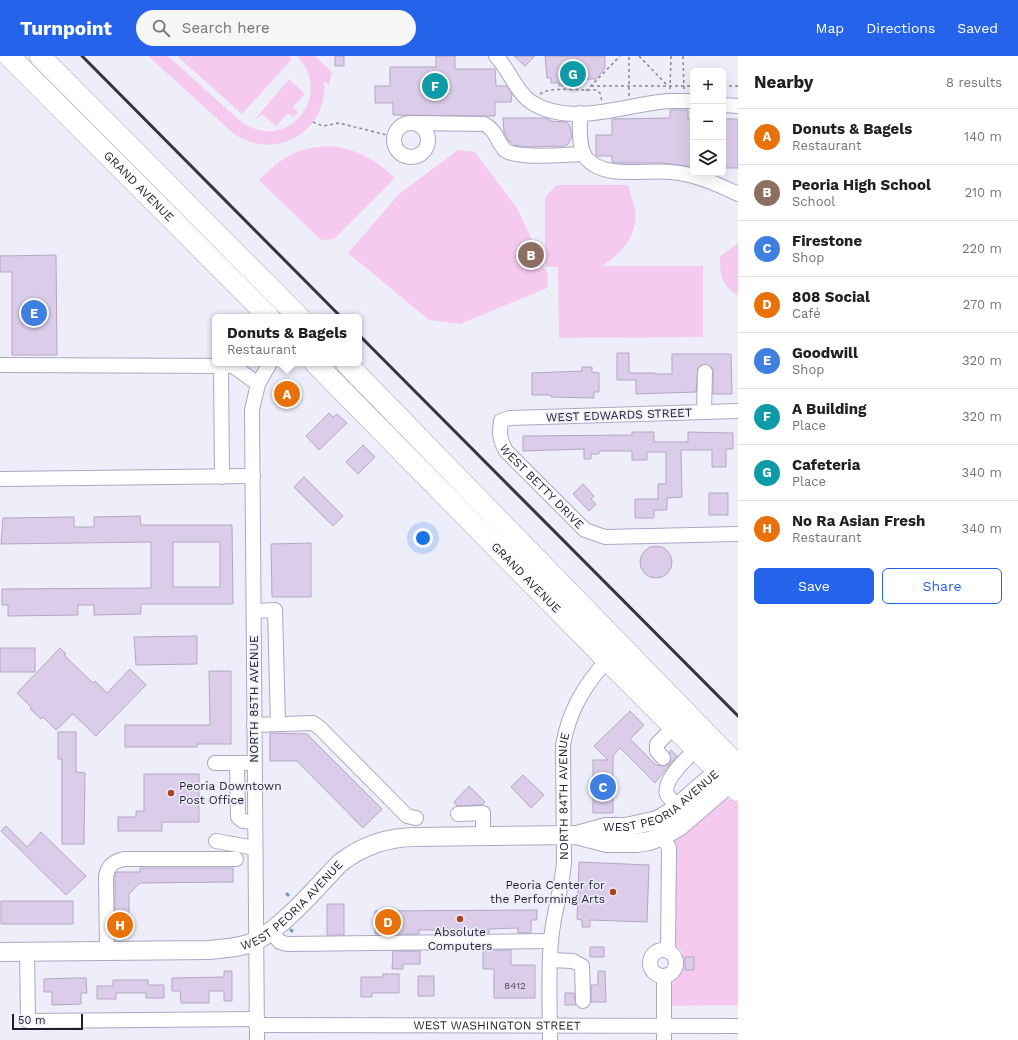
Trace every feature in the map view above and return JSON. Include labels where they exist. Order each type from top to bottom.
[{"type":"highway","name":"GRAND AVENUE","points":[[10,56],[266,314]]},
{"type":"highway","name":"GRAND AVENUE","points":[[40,56],[296,314]]},
{"type":"highway","points":[[144,192],[161,178]]},
{"type":"highway","name":"GRAND AVENUE","points":[[318,366],[696,749],[733,772]]},
{"type":"highway","name":"GRAND AVENUE","points":[[349,366],[530,551],[733,772]]},
{"type":"highway","points":[[515,567],[530,551]]},
{"type":"main road","name":"WEST PEORIA AVENUE","points":[[570,836],[606,827],[644,824],[657,820],[733,772]]},
{"type":"main road","name":"WEST PEORIA AVENUE","points":[[0,952],[210,950],[240,946],[256,941],[270,931],[340,864],[362,849],[402,837],[570,836],[607,843],[637,843],[663,836],[679,827],[733,772]]},
{"type":"street","points":[[496,56],[507,70],[519,90],[532,102],[556,112],[580,113],[629,108],[668,101],[690,102]]},
{"type":"street","points":[[726,105],[738,106]]},
{"type":"street","points":[[580,113],[582,148],[586,158],[596,167],[608,171],[672,172],[696,176],[738,194]]},
{"type":"street","points":[[414,124],[423,128],[428,138],[426,148],[423,152],[413,156],[403,155],[396,147],[394,137],[396,132],[404,125],[414,124],[484,124],[494,130],[503,148],[518,155],[584,154]]},
{"type":"street","points":[[0,365],[233,366],[258,384]]},
{"type":"street","name":"NORTH 85TH AVENUE","points":[[257,1040],[252,410],[258,384],[268,366]]},
{"type":"street","points":[[221,367],[222,477]]},
{"type":"street","points":[[704,412],[705,372]]},
{"type":"street","name":"WEST EDWARDS STREET","points":[[501,422],[510,418],[738,411]]},
{"type":"street","name":"WEST BETTY DRIVE","points":[[501,422],[499,432],[500,441],[506,451],[585,530],[605,537],[738,534]]},
{"type":"street","points":[[0,479],[253,476]]},
{"type":"street","points":[[254,610],[275,610],[278,724]]},
{"type":"street","name":"NORTH 84TH AVENUE","points":[[550,1040],[550,942],[563,880],[570,836],[564,745],[566,727],[577,701],[595,674],[607,660]]},
{"type":"street","points":[[254,725],[313,722],[407,816],[416,818]]},
{"type":"street","points":[[670,765],[657,751],[657,744],[674,727]]},
{"type":"street","points":[[677,807],[667,794],[666,788],[670,765],[696,749]]},
{"type":"street","points":[[215,763],[255,763]]},
{"type":"street","points":[[237,763],[238,817],[243,821],[255,822]]},
{"type":"street","points":[[458,814],[483,814],[483,836]]},
{"type":"street","points":[[663,836],[669,848],[668,951]]},
{"type":"street","points":[[216,842],[255,848]]},
{"type":"street","points":[[107,951],[106,876],[107,868],[112,863],[124,859],[236,859]]},
{"type":"street","points":[[270,931],[280,942],[287,944],[550,942]]},
{"type":"street","name":"WEST WASHINGTON STREET","points":[[27,951],[28,1021],[550,1026],[738,1026]]},
{"type":"street","points":[[659,951],[668,951],[674,957],[676,965],[672,973],[664,976],[653,971],[651,968],[651,960],[659,951]]},
{"type":"street","points":[[550,960],[573,961],[582,966],[583,1001]]},
{"type":"street","points":[[664,976],[664,1040]]},
{"type":"path","points":[[586,91],[620,56]]},
{"type":"path","points":[[629,56],[629,108]]},
{"type":"path","points":[[639,56],[668,86]]},
{"type":"path","points":[[668,101],[671,86],[671,56]]},
{"type":"path","points":[[683,56],[684,86],[690,102]]},
{"type":"path","points":[[591,86],[690,86]]},
{"type":"path","points":[[726,86],[738,86]]},
{"type":"path","points":[[532,102],[544,91],[596,90],[600,93],[604,111]]},
{"type":"path","points":[[313,122],[323,126],[339,123],[394,137]]},
{"type":"shaded area","points":[[148,56],[168,56],[239,120],[256,129],[273,131],[287,126],[300,117],[308,104],[311,88],[308,72],[297,56],[315,56],[332,72],[329,85],[324,81],[323,99],[318,115],[309,128],[296,137],[282,143],[266,145],[250,142],[234,134]]},
{"type":"shaded area","points":[[177,56],[288,56],[292,59],[242,114]]},
{"type":"shaded area","points":[[289,79],[305,94],[293,107],[298,112],[293,117],[288,113],[276,126],[262,114],[257,119],[256,118]]},
{"type":"shaded area","points":[[329,146],[357,152],[373,160],[395,178],[334,239],[321,240],[259,180],[275,165],[290,155],[307,149]]},
{"type":"shaded area","points":[[458,150],[475,152],[517,208],[548,274],[547,288],[460,324],[429,320],[348,253],[399,194]]},
{"type":"shaded area","points":[[556,185],[628,185],[636,218],[631,236],[622,250],[601,266],[703,266],[703,337],[559,338],[558,267],[545,267],[545,198]]},
{"type":"shaded area","points":[[738,243],[738,295],[725,284],[721,274],[720,256]]},
{"type":"shaded area","points":[[726,798],[738,803],[738,1005],[670,1006],[671,981],[683,952],[662,935],[661,868],[665,845]]},
{"type":"building","points":[[335,56],[344,56],[344,66],[335,66]]},
{"type":"building","points":[[436,56],[455,56],[455,69],[495,69],[496,86],[507,86],[512,94],[511,102],[495,102],[495,116],[393,115],[393,103],[375,103],[375,86],[390,86],[390,67],[436,67]]},
{"type":"building","points":[[514,56],[535,56],[525,66]]},
{"type":"building","points":[[545,56],[605,56],[605,68],[596,79],[578,79],[578,84],[559,86],[559,83],[551,83],[551,78],[547,78]]},
{"type":"building","points":[[670,110],[688,110],[688,119],[690,119],[690,167],[662,163],[616,163],[612,162],[612,156],[596,156],[596,135],[612,135],[612,119],[670,118]]},
{"type":"building","points":[[503,118],[544,118],[549,119],[549,121],[567,122],[570,126],[572,136],[568,144],[565,146],[524,147],[514,145],[509,141],[504,132]]},
{"type":"building","points":[[726,119],[738,119],[738,168],[726,168]]},
{"type":"building","points":[[56,255],[57,355],[12,355],[12,272],[0,272],[0,256]]},
{"type":"building","points":[[617,353],[629,353],[629,373],[655,374],[672,374],[672,354],[731,354],[732,394],[713,394],[713,368],[705,364],[698,368],[696,392],[636,394],[636,380],[617,380]]},
{"type":"building","points":[[582,367],[592,367],[592,372],[599,373],[599,392],[594,392],[594,398],[532,395],[532,373],[582,371]]},
{"type":"building","points":[[286,381],[300,395],[288,406],[275,392]]},
{"type":"building","points":[[329,413],[333,417],[337,414],[347,423],[319,450],[306,436]]},
{"type":"building","points":[[632,432],[654,432],[654,442],[688,442],[688,432],[733,433],[733,449],[726,449],[726,467],[712,467],[712,450],[681,450],[682,497],[667,498],[667,510],[654,510],[654,518],[635,518],[635,499],[658,499],[658,484],[666,484],[666,452],[647,452],[647,460],[632,460],[632,451],[599,451],[599,454],[591,454],[591,459],[584,459],[584,449],[523,451],[523,436],[632,435]]},
{"type":"building","points":[[363,445],[375,457],[358,474],[346,462]]},
{"type":"building","points":[[304,477],[343,516],[333,526],[294,487]]},
{"type":"building","points":[[583,484],[594,496],[591,499],[596,504],[589,511],[573,494]]},
{"type":"building","points":[[709,493],[728,493],[728,515],[709,515]]},
{"type":"building","points":[[140,516],[141,525],[232,525],[233,604],[141,604],[141,614],[94,615],[94,605],[78,605],[78,615],[8,616],[8,605],[2,605],[2,589],[151,588],[151,542],[1,544],[3,518],[74,517],[74,527],[94,527],[94,517]],"holes":[[[173,542],[220,542],[220,587],[173,587]]]},
{"type":"building","points":[[311,543],[311,597],[272,597],[271,544]]},
{"type":"building","points":[[656,546],[662,547],[669,553],[672,562],[671,568],[665,575],[656,578],[650,577],[643,571],[640,562],[641,556],[647,549]]},
{"type":"building","points":[[197,636],[197,664],[136,665],[134,637]]},
{"type":"building","points":[[0,648],[35,648],[35,672],[0,672]]},
{"type":"building","points":[[60,648],[66,654],[64,655],[93,683],[95,681],[107,693],[130,669],[146,685],[96,736],[73,714],[56,730],[43,717],[41,719],[30,709],[31,707],[17,693]]},
{"type":"building","points":[[209,671],[231,671],[231,744],[197,744],[197,747],[125,747],[125,725],[210,725]]},
{"type":"building","points":[[630,711],[644,725],[630,739],[656,765],[664,766],[669,764],[671,760],[669,752],[671,750],[677,756],[655,783],[620,748],[613,756],[613,813],[593,813],[593,760],[608,760],[594,746]]},
{"type":"building","points":[[58,732],[76,732],[76,772],[85,773],[84,844],[62,844],[62,759],[58,759]]},
{"type":"building","points":[[270,733],[307,734],[382,809],[363,828],[297,761],[270,761]]},
{"type":"building","name":"Peoria Downtown Post Office","points":[[144,774],[199,774],[199,822],[162,822],[162,831],[118,831],[118,817],[136,817],[136,811],[144,811]]},
{"type":"building","points":[[523,775],[544,795],[531,808],[511,787]]},
{"type":"building","points":[[469,786],[485,802],[482,805],[457,806],[454,802]]},
{"type":"building","points":[[6,826],[27,847],[41,832],[86,876],[66,895],[1,831]]},
{"type":"building","name":"Peoria Center for the Performing Arts","points":[[579,862],[649,865],[647,922],[590,920],[590,927],[582,927],[582,920],[577,919]]},
{"type":"building","points":[[140,868],[233,868],[233,882],[140,883],[129,894],[129,932],[115,932],[116,872],[140,872]]},
{"type":"building","points":[[1,901],[73,901],[73,924],[1,924]]},
{"type":"building","points":[[327,904],[344,904],[344,935],[327,935]]},
{"type":"building","points":[[537,910],[537,920],[531,920],[531,933],[518,933],[518,928],[489,929],[489,933],[438,934],[438,930],[419,930],[419,934],[375,934],[375,911]]},
{"type":"building","points":[[590,947],[604,947],[604,957],[590,957]]},
{"type":"building","points":[[483,950],[511,950],[511,965],[535,965],[535,998],[494,998],[494,969],[483,969]]},
{"type":"building","points":[[393,951],[420,951],[420,964],[403,964],[403,969],[392,969]]},
{"type":"building","points":[[685,957],[694,957],[694,970],[685,970]]},
{"type":"building","points":[[224,971],[232,971],[232,1001],[224,1001],[224,991],[209,991],[209,1003],[181,1003],[180,991],[172,991],[172,978],[224,977]]},
{"type":"building","points":[[598,971],[605,971],[606,1002],[591,1002],[591,985],[598,985]]},
{"type":"building","points":[[383,974],[399,974],[399,993],[372,993],[372,997],[361,997],[361,977],[383,977]]},
{"type":"building","points":[[418,976],[434,976],[434,996],[418,996]]},
{"type":"building","points":[[86,978],[87,993],[81,993],[81,1004],[52,1005],[52,992],[44,992],[44,979]]},
{"type":"building","points":[[113,980],[148,980],[148,985],[164,985],[164,998],[146,998],[146,993],[116,993],[116,999],[97,999],[97,986],[113,986]]},
{"type":"building","points":[[565,993],[574,993],[576,1005],[565,1005]]},
{"type":"railway","points":[[82,56],[338,314]]},
{"type":"railway","points":[[362,338],[738,716]]},
{"type":"place","name":"Cafeteria","points":[[573,74]]},
{"type":"place","name":"A Building","points":[[435,86]]},
{"type":"place","name":"Peoria High School","points":[[531,255]]},
{"type":"place","name":"Goodwill","points":[[34,313]]},
{"type":"place","name":"Donuts & Bagels","points":[[287,394]]},
{"type":"place","name":"Firestone","points":[[603,787]]},
{"type":"place","name":"Peoria Downtown Post Office","points":[[171,793]]},
{"type":"place","name":"Peoria Center for the Performing Arts","points":[[613,892]]},
{"type":"place","name":"Absolute Computers","points":[[460,919]]},
{"type":"place","name":"808 Social","points":[[388,922]]},
{"type":"place","name":"No Ra Asian Fresh","points":[[120,925]]}]
